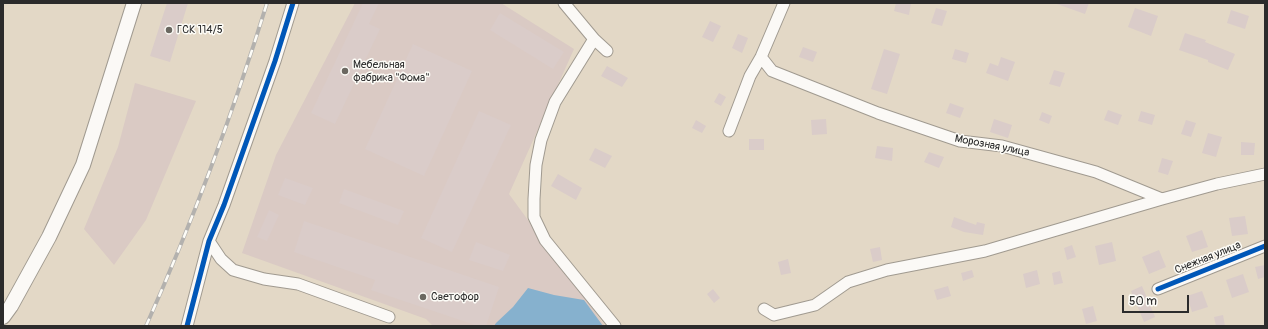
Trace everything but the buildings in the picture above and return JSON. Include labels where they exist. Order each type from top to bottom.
[{"type":"main road","points":[[3,317],[11,306],[49,238],[82,165],[134,3]]},
{"type":"street","points":[[187,326],[209,241],[224,205],[275,61],[293,3]]},
{"type":"street","points":[[564,3],[594,40],[607,51]]},
{"type":"street","points":[[729,131],[750,76],[761,57],[784,3]]},
{"type":"street","points":[[594,40],[555,102],[541,140],[536,165],[534,217],[546,240],[615,326]]},
{"type":"street","name":"Морозная улица","points":[[761,57],[772,71],[878,113],[960,141],[1002,146],[1096,172],[1162,199]]},
{"type":"street","points":[[764,309],[774,315],[815,305],[848,282],[887,270],[985,251],[1162,199],[1217,184],[1265,174]]},
{"type":"street","points":[[209,241],[221,259],[233,270],[264,279],[298,284],[389,317]]},
{"type":"street","name":"Снежная улица","points":[[1158,289],[1265,246]]},
{"type":"shaded area","points":[[355,3],[501,3],[574,49],[509,194],[605,326],[433,326],[426,319],[242,253],[276,155]]},
{"type":"shaded area","points":[[135,83],[196,101],[146,220],[114,265],[84,229],[118,147]]},
{"type":"water","points":[[528,288],[554,295],[584,300],[603,326],[494,326],[513,307]]},
{"type":"railway","points":[[146,326],[196,207],[226,126],[267,3]]},
{"type":"cycle path","points":[[187,326],[209,241],[224,205],[275,61],[293,3]]},
{"type":"cycle path","points":[[1158,289],[1265,246]]},
{"type":"place","name":"ГСК 114/5","points":[[169,30]]},
{"type":"place","name":"Мебельная фабрика \"Фома\"","points":[[345,71]]},
{"type":"place","name":"Светофор","points":[[423,297]]}]
